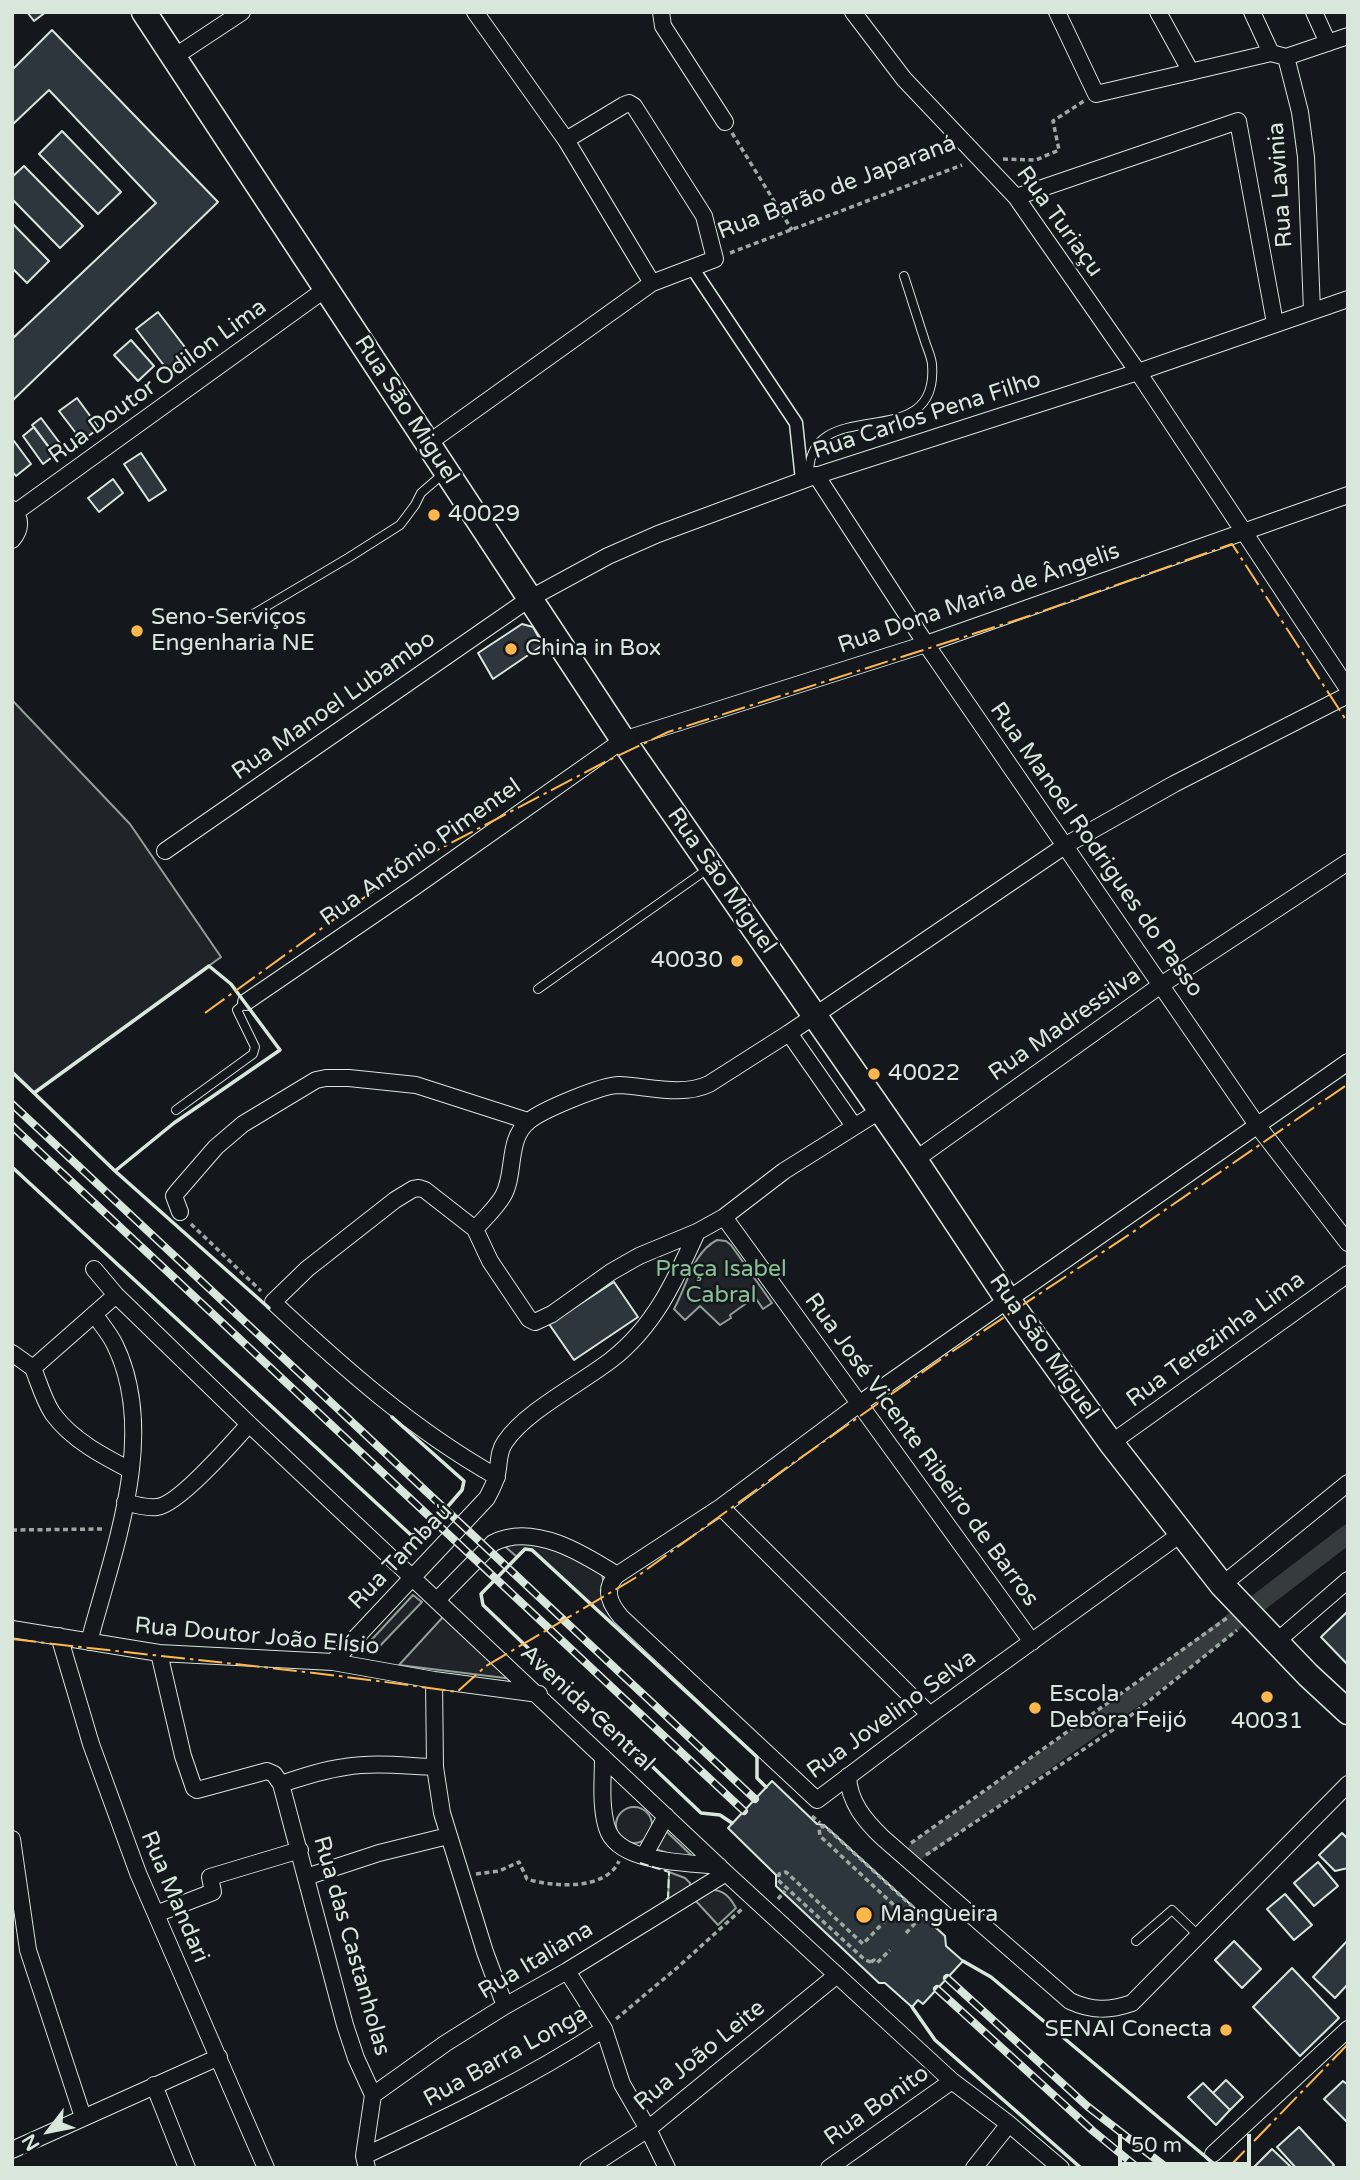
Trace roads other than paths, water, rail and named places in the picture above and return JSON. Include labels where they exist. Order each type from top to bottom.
[{"type":"main road","name":"Rua São Miguel","points":[[144,12],[623,740],[881,1110],[1008,1300],[1111,1443],[1222,1585],[1348,1712]]},
{"type":"street","points":[[173,57],[242,12]]},
{"type":"street","points":[[475,12],[566,140],[652,283]]},
{"type":"street","points":[[661,12],[663,26],[725,122]]},
{"type":"street","name":"Rua Turiaçu","points":[[853,12],[904,79],[1016,197],[1138,372],[1348,689]]},
{"type":"street","points":[[1057,12],[1096,94],[1278,55],[1348,36]]},
{"type":"street","points":[[1158,12],[1191,72]]},
{"type":"street","name":"Rua Lavinia","points":[[1252,12],[1278,55],[1300,112],[1306,157],[1312,311]]},
{"type":"street","points":[[1314,12],[1328,43]]},
{"type":"street","name":"Rua Barão de Japaraná","points":[[427,444],[652,283],[715,259],[704,216],[634,106],[629,103],[624,105],[566,140]]},
{"type":"street","points":[[1016,197],[1238,121],[1275,323]]},
{"type":"street","name":"Rua Manoel Rodrigues do Passo","points":[[693,269],[796,424],[809,478],[1066,845],[1257,1125],[1348,1243]]},
{"type":"street","name":"Rua Doutor Odilon Lima","points":[[12,540],[19,527],[14,510],[327,288]]},
{"type":"street","name":"Rua Carlos Pena Filho","points":[[529,598],[608,556],[658,534],[809,478],[1138,372],[1348,299]]},
{"type":"street","name":"Rua Dona Maria de Ângelis","points":[[623,740],[926,644],[1348,495]]},
{"type":"street","name":"Rua Manoel Lubambo","points":[[164,851],[529,598]]},
{"type":"street","points":[[475,1229],[504,1195],[513,1153],[528,1121],[582,1094],[615,1085],[699,1089],[789,1033],[1066,845],[1174,784],[1348,695]]},
{"type":"street","name":"Rua Antônio Pimentel","points":[[246,1002],[414,888],[623,740]]},
{"type":"street","name":"Rua Madressilva","points":[[915,1160],[1161,985],[1348,862]]},
{"type":"street","points":[[789,1033],[855,1126]]},
{"type":"street","points":[[437,1600],[493,1543],[517,1536],[571,1548],[617,1575],[721,1507],[859,1404],[1348,1062]]},
{"type":"street","points":[[180,1212],[174,1196],[216,1147],[243,1124],[316,1080],[349,1078],[416,1085],[528,1121]]},
{"type":"street","points":[[497,1477],[452,1452],[395,1410],[273,1302],[307,1269],[395,1200],[419,1188],[475,1229],[490,1261],[529,1319],[535,1322],[544,1319],[611,1272],[639,1256],[697,1232],[724,1217],[784,1171],[881,1110]]},
{"type":"street","name":"Rua José Vicente Ribeiro de Barros","points":[[724,1217],[1032,1642]]},
{"type":"street","name":"Rua Tambaú","points":[[332,1662],[487,1498],[497,1477],[500,1450],[506,1440],[544,1406],[612,1360],[640,1334],[658,1311],[697,1232]]},
{"type":"street","name":"Avenida Central","points":[[94,1269],[116,1294],[249,1424],[836,1975],[952,2081],[1009,2123],[1061,2168]]},
{"type":"street","name":"Rua Terezinha Lima","points":[[1111,1443],[1348,1273]]},
{"type":"street","points":[[33,1368],[116,1294]]},
{"type":"street","points":[[89,1642],[125,1502],[133,1420],[126,1377],[114,1342],[94,1314]]},
{"type":"street","points":[[12,1353],[33,1368],[54,1414],[92,1448],[130,1470]]},
{"type":"street","points":[[125,1502],[158,1507],[169,1503],[221,1456],[249,1424]]},
{"type":"street","points":[[1222,1585],[1348,1483]]},
{"type":"street","points":[[721,1507],[930,1715]]},
{"type":"street","name":"Rua Jovelino Selva","points":[[617,1575],[610,1582],[608,1589],[612,1607],[817,1800],[1182,1532]]},
{"type":"street","points":[[1276,1642],[1348,1580]]},
{"type":"street","name":"Rua Doutor João Elísio","points":[[12,1629],[159,1653],[332,1662],[434,1680],[539,1694]]},
{"type":"street","name":"Rua Mandari","points":[[59,1636],[94,1755],[138,1873],[266,2168]]},
{"type":"street","points":[[159,1653],[183,1756],[197,1790],[267,1771],[279,1782],[346,1766],[435,1767]]},
{"type":"street","points":[[434,1680],[435,1767],[438,1791],[448,1836],[505,2006]]},
{"type":"street","points":[[603,1757],[605,1818],[612,1840],[623,1849],[644,1856],[723,1869]]},
{"type":"street","points":[[848,1776],[849,1787],[861,1814],[898,1852],[1070,2001],[1100,2010],[1116,2009],[1132,2003],[1348,1784]]},
{"type":"street","name":"Rua das Castanholas","points":[[279,1782],[300,1850],[345,2025],[373,2095]]},
{"type":"street","points":[[644,1856],[666,1816]]},
{"type":"street","points":[[306,1877],[379,1853],[448,1836]]},
{"type":"street","points":[[13,1843],[28,1950],[83,2116]]},
{"type":"street","points":[[156,1914],[213,1892],[210,1877],[300,1850]]},
{"type":"street","name":"Rua Italiana","points":[[373,2095],[446,2043],[567,1971],[723,1869]]},
{"type":"street","points":[[567,1971],[604,2029],[622,2084],[667,2168]]},
{"type":"street","name":"Rua João Leite","points":[[588,2168],[648,2129],[836,1975]]},
{"type":"street","name":"Rua Barra Longa","points":[[365,2162],[570,2052],[604,2029]]},
{"type":"street","points":[[1213,2154],[1348,2029]]},
{"type":"street","points":[[12,2150],[219,2057]]},
{"type":"street","name":"Rua Bonito","points":[[829,2168],[952,2081]]},
{"type":"street","points":[[154,2085],[187,2168]]},
{"type":"street","points":[[365,2162],[373,2095]]},
{"type":"street","points":[[974,2168],[1009,2123]]},
{"type":"lane","points":[[809,478],[808,460],[814,447],[828,433],[904,417],[919,407],[930,389],[932,362],[904,276]]},
{"type":"lane","points":[[250,616],[400,525],[421,494],[445,472]]},
{"type":"lane","points":[[538,989],[711,866]]},
{"type":"lane","points":[[176,1110],[253,1054],[255,1047],[237,1010],[246,1002]]},
{"type":"lane","points":[[1136,1941],[1172,1910],[1198,1935]]},
{"type":"waterway","points":[[917,1851],[1142,1692],[1348,1534]]},
{"type":"railway","points":[[12,1104],[755,1799]]},
{"type":"railway","points":[[12,1126],[744,1811]]},
{"type":"railway","points":[[947,1978],[1087,2106],[1167,2168]]},
{"type":"railway","points":[[937,1989],[1093,2131],[1138,2168]]},
{"type":"place","name":"40029","points":[[434,515]]},
{"type":"place","name":"Seno-Serviços Engenharia NE","points":[[137,631]]},
{"type":"place","name":"China in Box","points":[[511,649]]},
{"type":"place","name":"40030","points":[[737,961]]},
{"type":"place","name":"40022","points":[[874,1074]]},
{"type":"place","name":"40031","points":[[1267,1697]]},
{"type":"place","name":"Escola Debora Feijó","points":[[1035,1708]]},
{"type":"place","name":"Mangueira","points":[[864,1915]]},
{"type":"place","name":"SENAI Conecta","points":[[1226,2030]]},
{"type":"park label","name":"Praça Isabel Cabral","points":[[721,1283]]}]
